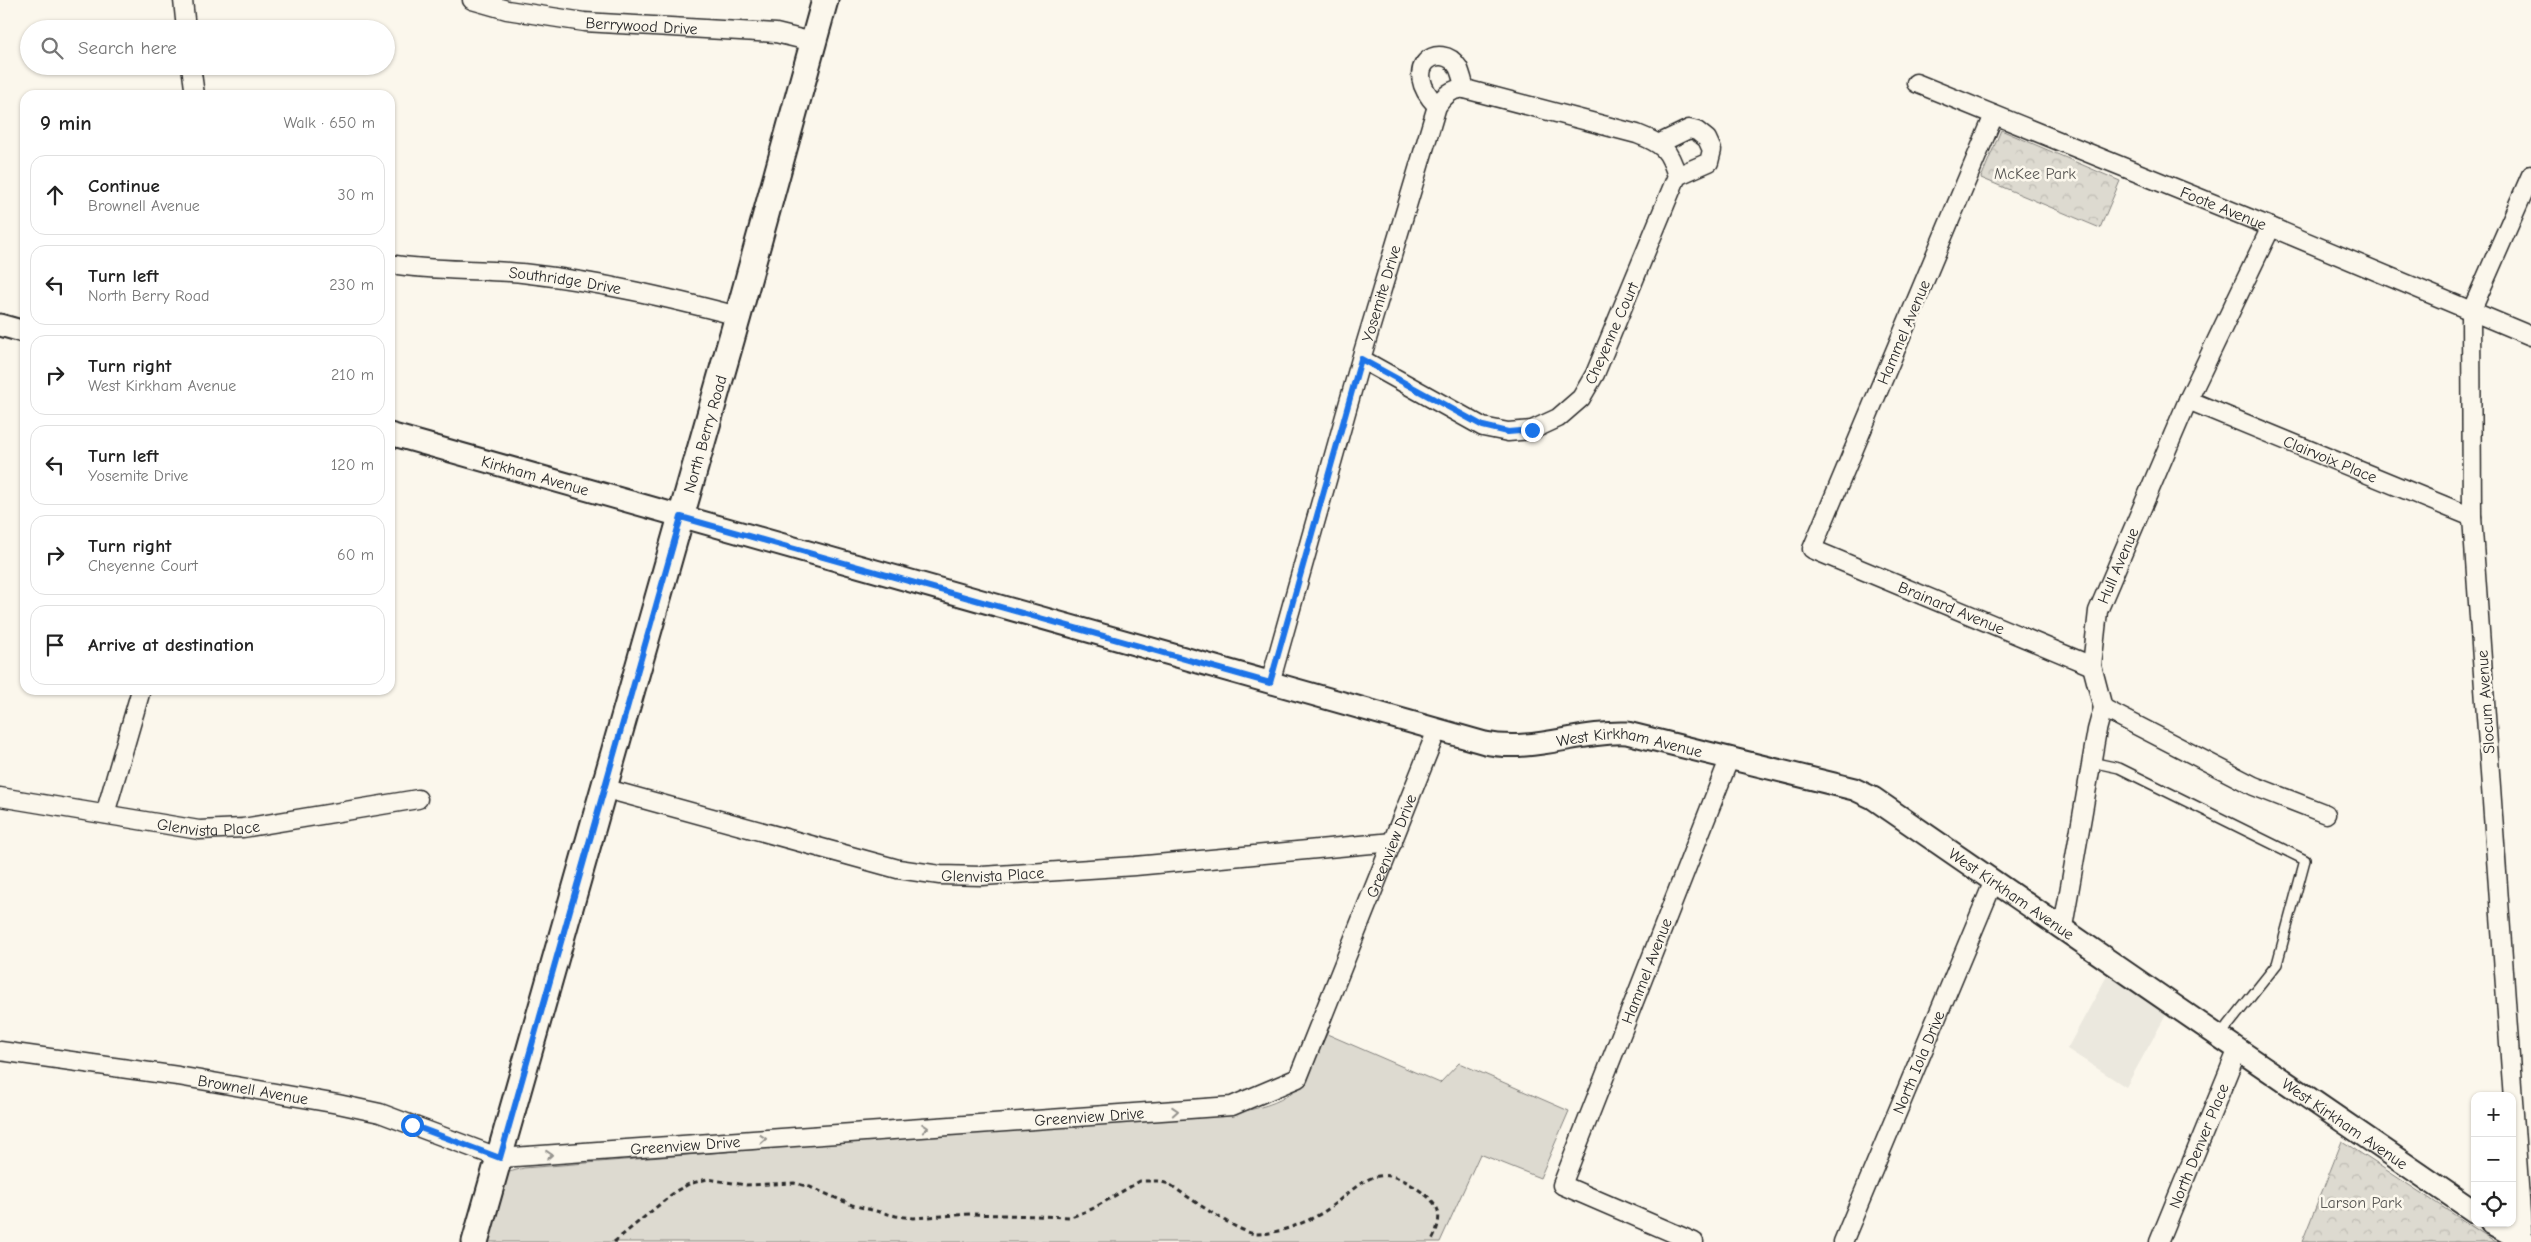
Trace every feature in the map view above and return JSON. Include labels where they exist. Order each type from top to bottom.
[{"type":"main road","name":"North Berry Road","points":[[475,1242],[738,316],[825,0]]},
{"type":"street","points":[[183,0],[185,20]]},
{"type":"street","name":"Berrywood Drive","points":[[472,0],[507,10],[584,22],[776,33],[813,42]]},
{"type":"street","points":[[1465,89],[1458,67],[1452,60],[1442,55],[1432,57],[1423,65],[1420,82],[1426,95],[1441,101],[1461,88],[1637,134],[1660,142],[1672,158],[1677,176],[1708,162],[1712,150],[1698,130],[1689,129],[1660,142]]},
{"type":"street","points":[[192,75],[194,90]]},
{"type":"street","name":"Foote Avenue","points":[[1916,83],[2271,227],[2531,336]]},
{"type":"street","name":"Yosemite Drive","points":[[1270,683],[1361,359],[1441,101]]},
{"type":"street","name":"Hammel Avenue","points":[[1812,549],[1994,114]]},
{"type":"street","name":"Slocum Avenue","points":[[2524,1242],[2472,517],[2471,312],[2531,175]]},
{"type":"street","name":"Cheyenne Court","points":[[1361,359],[1483,426],[1508,432],[1532,430],[1558,418],[1581,398],[1595,374],[1677,176]]},
{"type":"street","name":"Hull Avenue","points":[[2063,927],[2091,762],[2104,708],[2092,666],[2098,611],[2188,400],[2271,227]]},
{"type":"street","name":"Southridge Drive","points":[[395,265],[418,269],[528,273],[625,288],[738,316]]},
{"type":"street","points":[[0,325],[20,331]]},
{"type":"street","name":"Clairvoix Place","points":[[2188,400],[2472,517]]},
{"type":"street","name":"Kirkham Avenue","points":[[395,435],[681,517]]},
{"type":"street","name":"West Kirkham Avenue","points":[[681,517],[1505,748],[1591,734],[1627,733],[1854,789],[1873,798],[1993,883],[2063,927],[2218,1038],[2471,1209]]},
{"type":"street","name":"Brainard Avenue","points":[[1812,549],[2092,666]]},
{"type":"street","points":[[105,814],[140,695]]},
{"type":"street","points":[[2104,708],[2254,786],[2326,814]]},
{"type":"street","name":"Greenview Drive","points":[[500,1158],[1232,1106],[1298,1078],[1437,730]]},
{"type":"street","name":"Hammel Avenue","points":[[1694,1242],[1562,1185],[1730,757]]},
{"type":"street","name":"Glenvista Place","points":[[603,788],[898,869],[940,875],[982,876],[1136,866],[1393,842]]},
{"type":"street","name":"Glenvista Place","points":[[0,797],[199,830],[244,828],[418,799]]},
{"type":"street","name":"North Iola Drive","points":[[1843,1242],[1993,883]]},
{"type":"street","name":"Brownell Avenue","points":[[0,1051],[178,1076],[347,1105],[380,1113],[500,1158]]},
{"type":"street","name":"North Denver Place","points":[[2159,1242],[2237,1051]]},
{"type":"street","points":[[2498,1227],[2524,1242]]},
{"type":"lane","points":[[2091,762],[2118,768],[2305,860],[2276,964],[2218,1038]]},
{"type":"path","points":[[614,1242],[676,1191],[689,1184],[707,1179],[746,1185],[794,1183],[810,1187],[852,1205],[896,1216],[914,1218],[978,1214],[1042,1218],[1071,1217],[1092,1209],[1140,1181],[1158,1181],[1169,1184],[1229,1223],[1255,1234],[1276,1231],[1313,1217],[1328,1209],[1363,1181],[1384,1175],[1403,1179],[1428,1196],[1437,1208],[1438,1224],[1431,1242]]},
{"type":"shaded area","points":[[2108,974],[2166,1015],[2126,1087],[2067,1049]]},
{"type":"green space","name":"McKee Park","points":[[2001,130],[2120,181],[2100,228],[1981,178]]},
{"type":"green space","points":[[1327,1034],[1440,1083],[1459,1063],[1569,1111],[1540,1178],[1480,1154],[1440,1242],[483,1242],[499,1183],[509,1172],[524,1168],[1249,1110],[1281,1100],[1300,1085],[1313,1064]]},
{"type":"green space","name":"Larson Park","points":[[2342,1141],[2496,1242],[2302,1242]]},
{"type":"route","points":[[412,1125],[500,1158],[681,517],[1270,683],[1361,359],[1483,426],[1508,432],[1532,430]]}]
